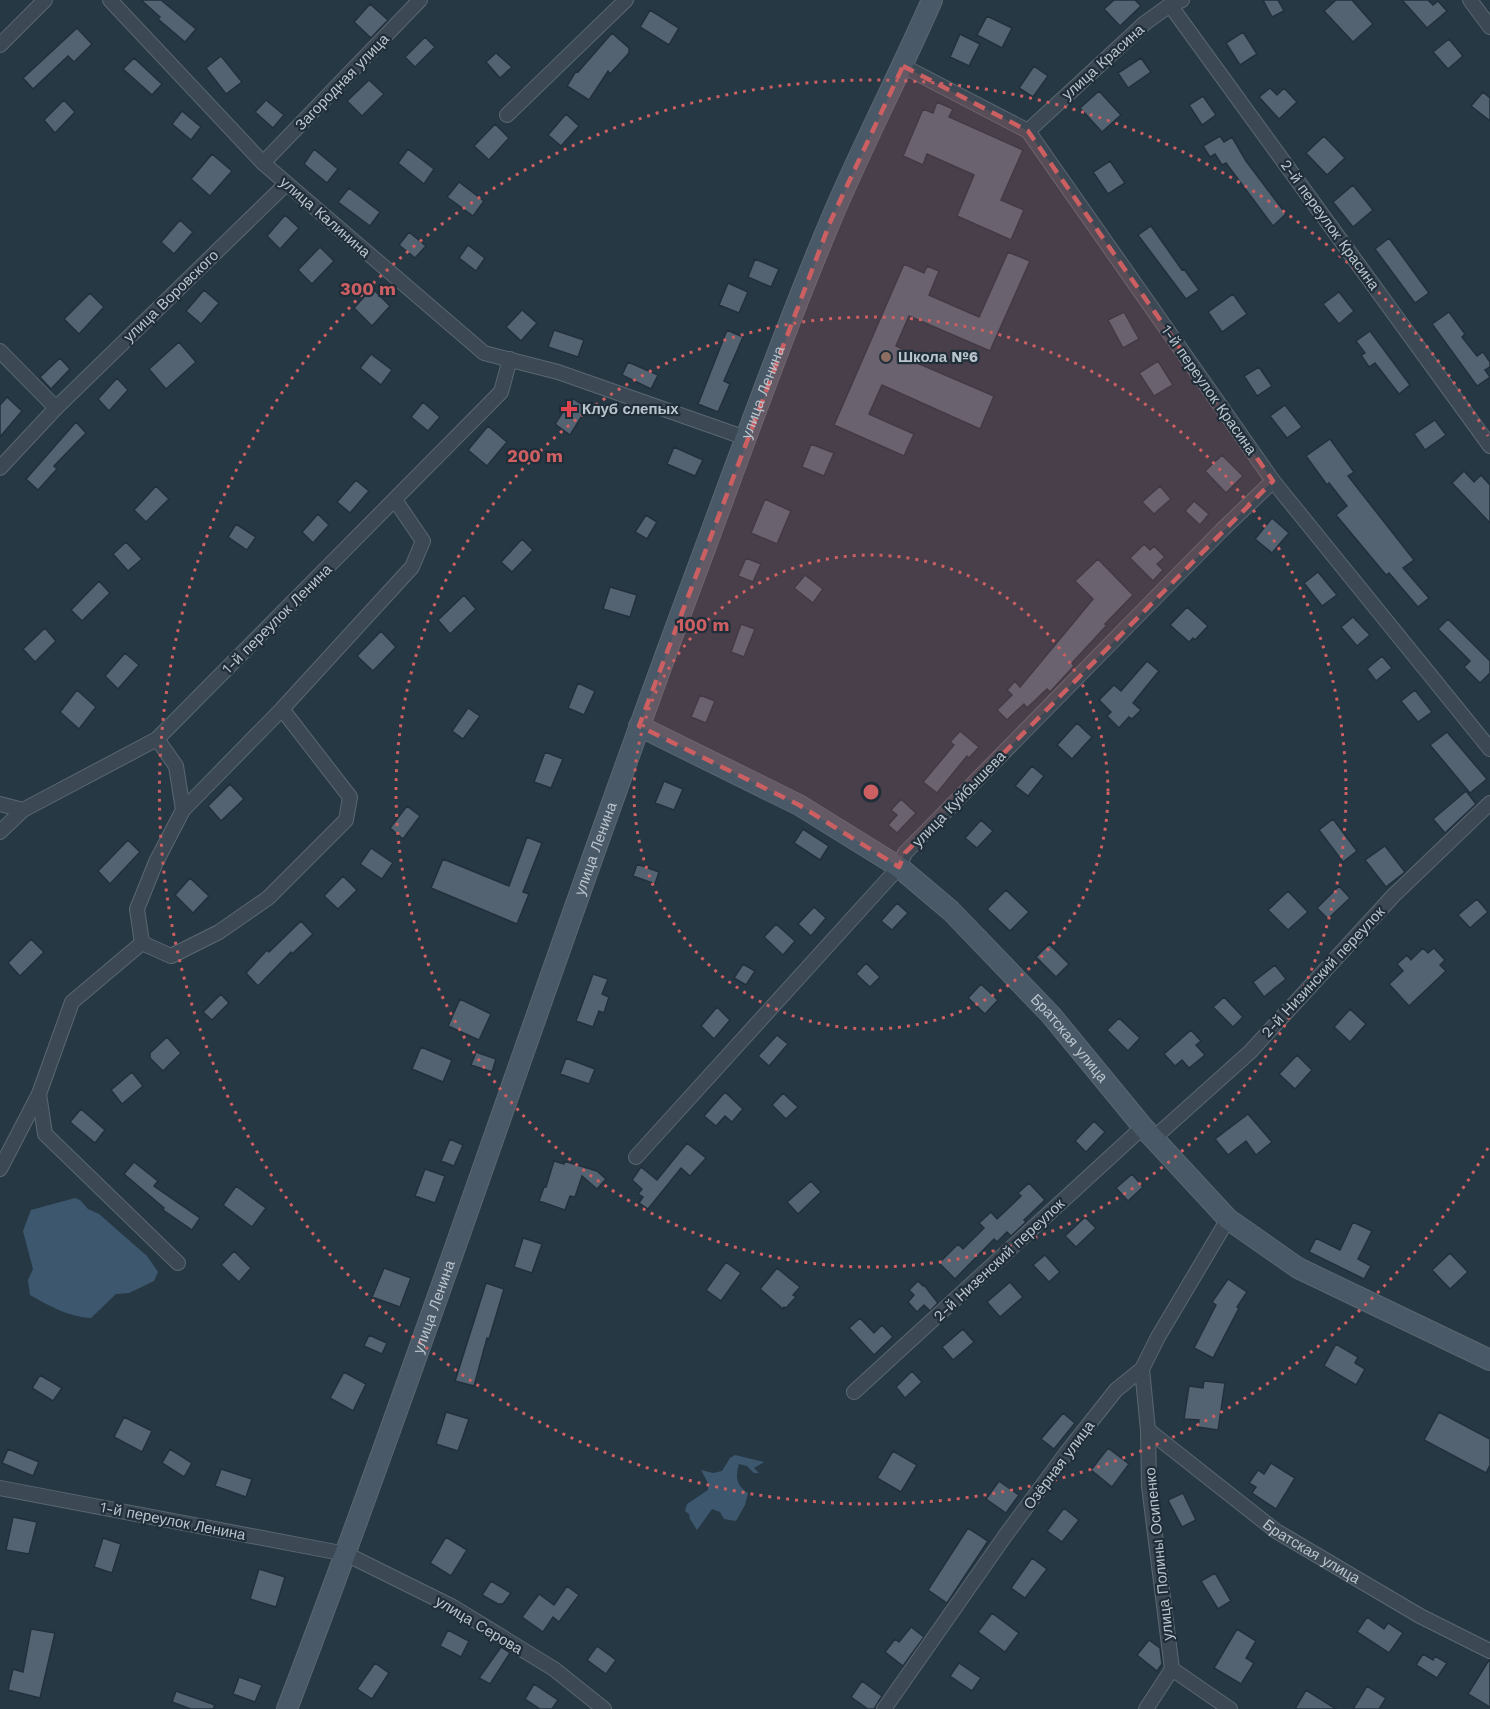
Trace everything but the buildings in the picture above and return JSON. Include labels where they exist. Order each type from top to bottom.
[{"type":"main road","name":"улица Ленина","points":[[287,1709],[346,1554],[639,726],[746,438],[831,220],[932,0]]},
{"type":"main road","name":"Братская улица","points":[[639,726],[799,805],[899,867],[951,911],[1051,1015],[1149,1132],[1228,1219],[1298,1268],[1490,1360]]},
{"type":"street","points":[[0,45],[45,0]]},
{"type":"street","name":"улица Калинина","points":[[110,0],[263,163],[484,353],[558,372],[746,438]]},
{"type":"street","name":"Загородная улица","points":[[263,163],[420,0]]},
{"type":"street","points":[[507,115],[626,0]]},
{"type":"street","points":[[1470,0],[1490,27]]},
{"type":"street","name":"улица Красина","points":[[1028,131],[1145,23],[1176,3]]},
{"type":"street","name":"2-й переулок Красина","points":[[1176,3],[1490,446]]},
{"type":"street","name":"1-й переулок Красина","points":[[903,66],[1028,131],[1273,481],[1490,749]]},
{"type":"street","name":"улица Воровского","points":[[0,468],[56,408],[286,184]]},
{"type":"street","points":[[0,351],[56,408]]},
{"type":"street","name":"1-й переулок Ленина","points":[[0,832],[23,810],[158,739],[501,392],[510,359]]},
{"type":"street","name":"улица Куйбышева","points":[[636,1156],[899,867],[905,853],[1273,481]]},
{"type":"street","points":[[142,943],[137,909],[156,862],[183,810],[282,710],[412,567],[423,541],[395,500]]},
{"type":"street","points":[[142,943],[171,956],[219,932],[268,898],[346,820],[350,796],[282,710]]},
{"type":"street","points":[[158,739],[176,766],[183,810]]},
{"type":"street","name":"2-й Низинский переулок","points":[[1149,1132],[1250,1052],[1393,896],[1490,803]]},
{"type":"street","points":[[0,804],[23,810]]},
{"type":"street","points":[[0,1169],[39,1094],[72,1002],[142,943]]},
{"type":"street","points":[[39,1094],[45,1134],[178,1263]]},
{"type":"street","name":"2-й Низенский переулок","points":[[854,1392],[1149,1132]]},
{"type":"street","name":"Озёрная улица","points":[[884,1709],[1067,1452],[1116,1390],[1142,1369],[1158,1337],[1228,1219]]},
{"type":"street","name":"улица Полины Осипенко","points":[[1142,1369],[1148,1430],[1149,1486],[1172,1669]]},
{"type":"street","name":"Братская улица","points":[[1148,1430],[1276,1531],[1420,1616],[1490,1651]]},
{"type":"street","name":"1-й переулок Ленина","points":[[0,1488],[346,1554]]},
{"type":"street","name":"улица Серова","points":[[346,1554],[453,1607],[554,1669],[604,1709]]},
{"type":"street","points":[[1146,1709],[1172,1669],[1230,1709]]},
{"type":"highlighted area","points":[[903,66],[1028,131],[1273,481],[905,853],[899,867],[799,805],[639,726],[831,220]]},
{"type":"water","points":[[75,1198],[88,1209],[99,1214],[147,1256],[158,1272],[154,1281],[129,1293],[116,1294],[91,1318],[67,1313],[30,1295],[28,1280],[33,1269],[23,1231],[31,1210]]},
{"type":"water","points":[[735,1455],[764,1462],[754,1468],[759,1473],[754,1473],[747,1466],[739,1464],[738,1480],[741,1487],[748,1493],[745,1505],[736,1521],[724,1519],[720,1512],[712,1509],[697,1530],[685,1511],[687,1504],[708,1490],[708,1483],[701,1470],[713,1473],[722,1471],[730,1458]]},
{"type":"place","name":"Школа №6","points":[[886,357]]},
{"type":"place","name":"Клуб слепых","points":[[569,409]]}]
